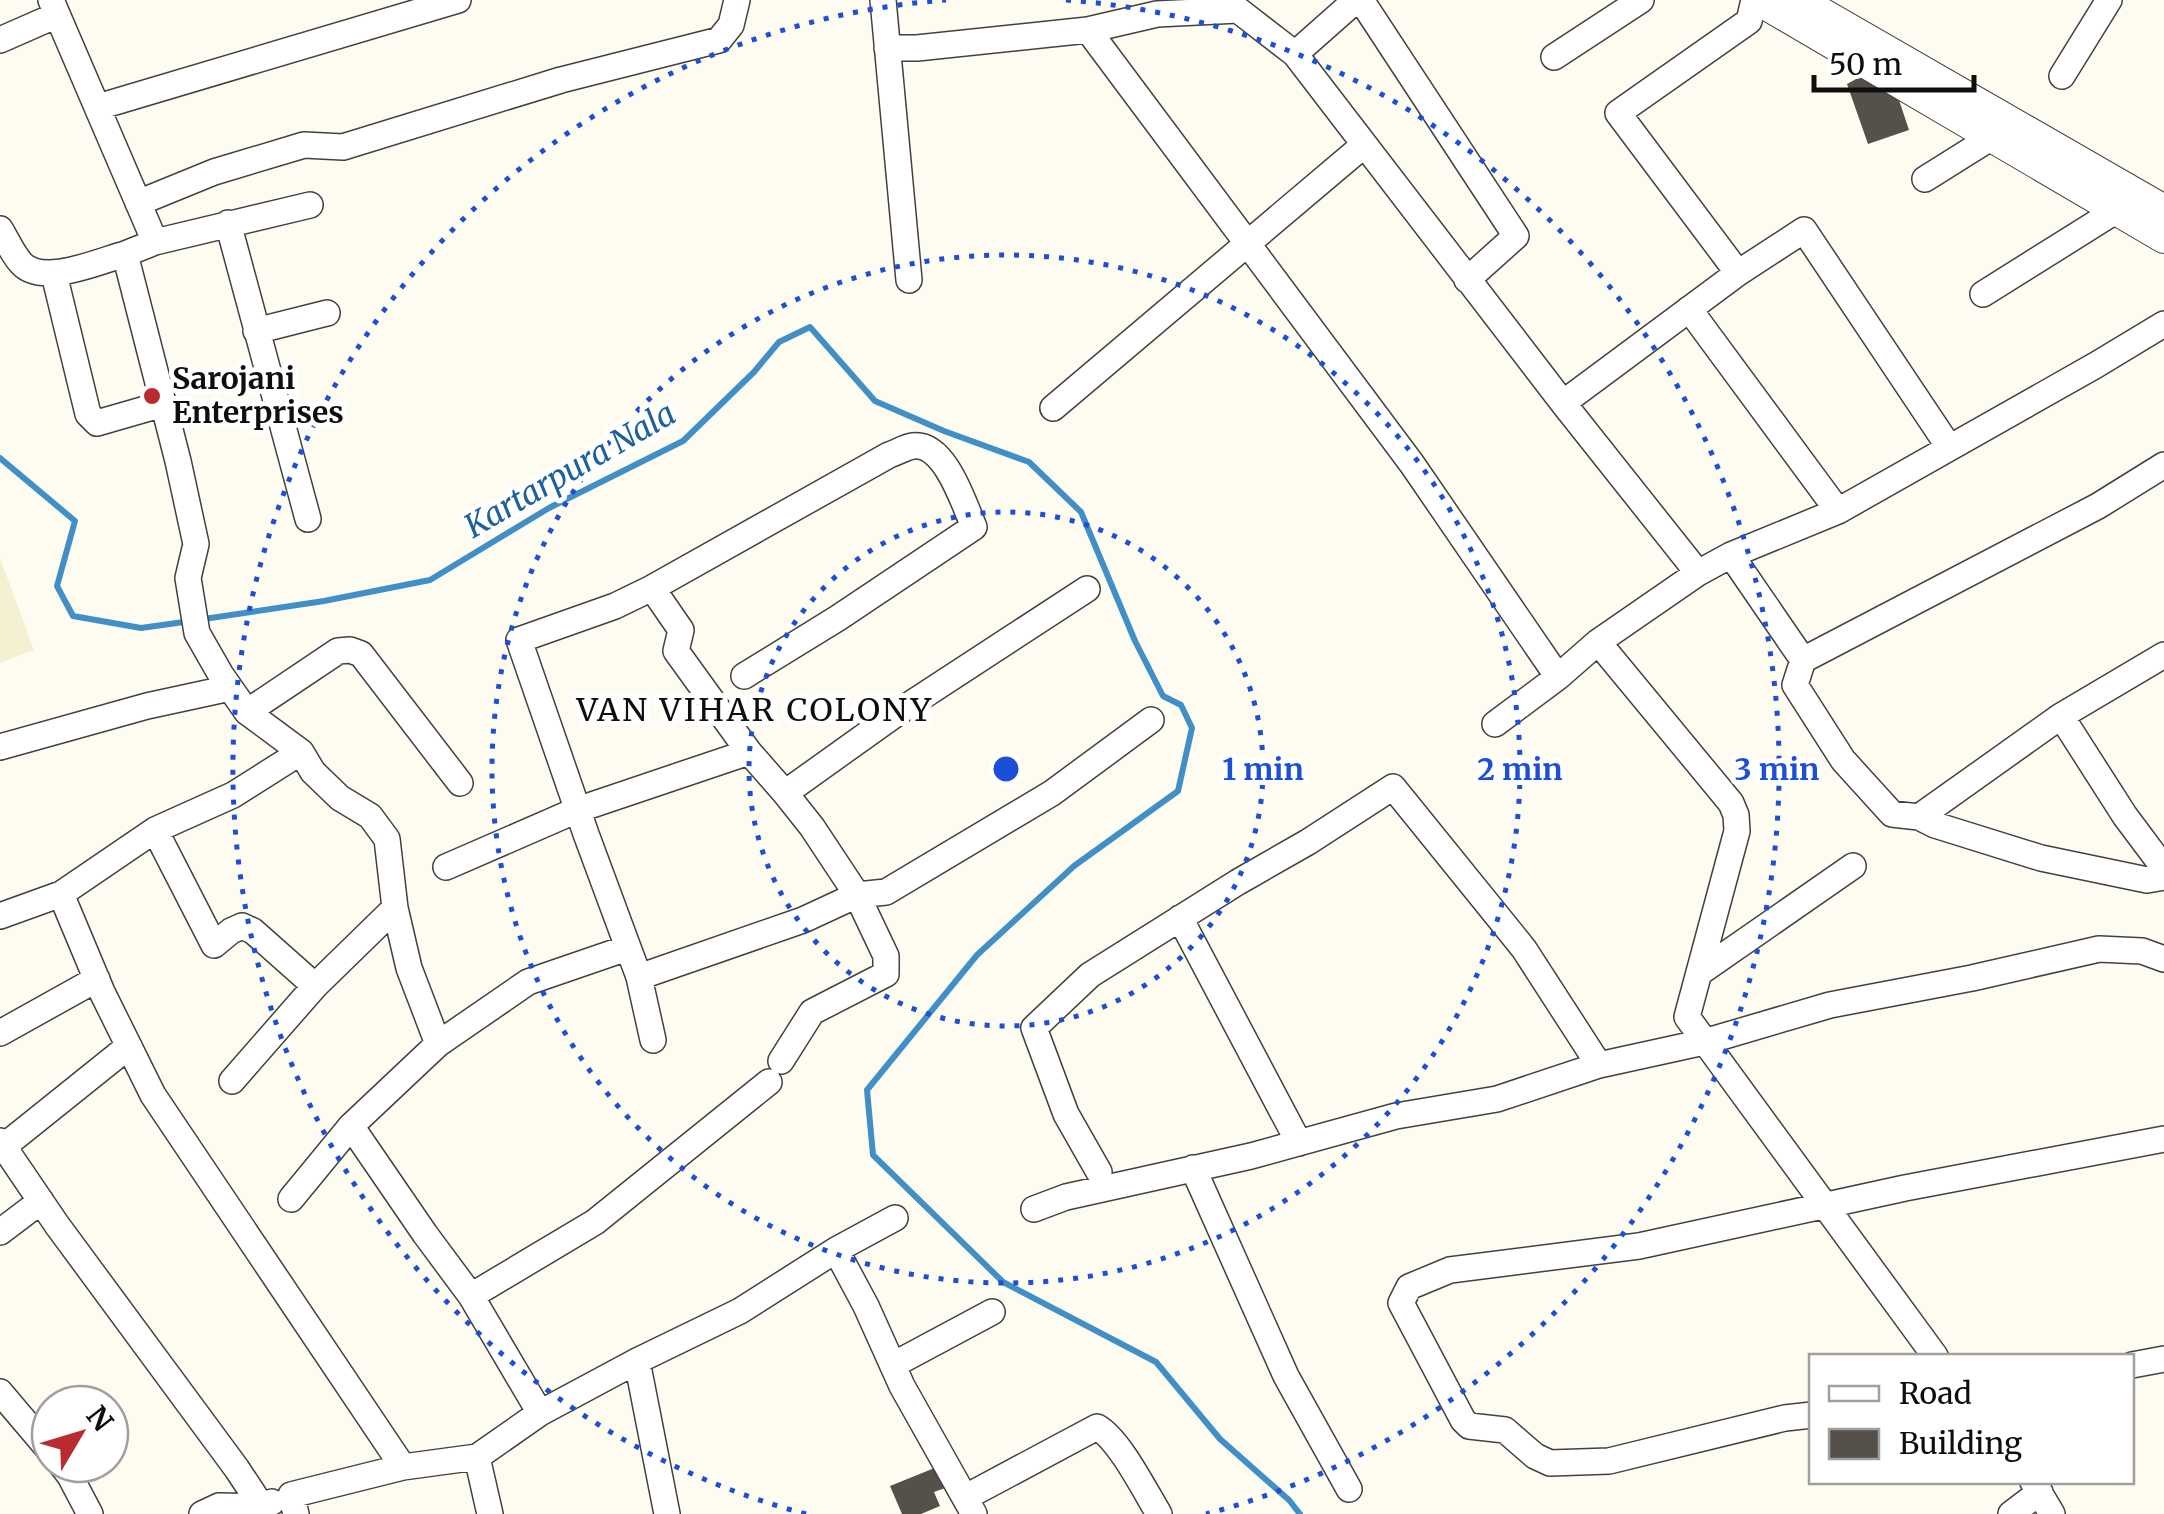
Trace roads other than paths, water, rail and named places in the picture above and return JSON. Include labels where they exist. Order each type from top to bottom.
[{"type":"street","points":[[98,107],[458,0]]},
{"type":"street","points":[[138,203],[214,172],[304,145],[343,147],[561,80],[719,40],[732,25],[738,0]]},
{"type":"street","points":[[883,0],[909,280]]},
{"type":"street","points":[[1296,54],[1358,0],[1516,236],[1467,280]]},
{"type":"street","points":[[1554,57],[1641,0]]},
{"type":"street","points":[[1738,274],[1618,112],[1749,20],[1756,0],[2164,238]]},
{"type":"street","points":[[1799,0],[2164,210]]},
{"type":"street","points":[[2062,76],[2108,0]]},
{"type":"street","points":[[887,48],[1088,30],[1163,7],[1238,10],[1296,54],[1467,280],[1698,573]]},
{"type":"street","points":[[0,40],[54,8],[155,242]]},
{"type":"street","points":[[1088,30],[1412,464],[1558,677]]},
{"type":"street","points":[[1925,179],[1992,137]]},
{"type":"street","points":[[1053,408],[1364,145]]},
{"type":"street","points":[[0,229],[22,264],[32,271],[54,274],[155,242],[310,205]]},
{"type":"street","points":[[1982,294],[2116,210]]},
{"type":"street","points":[[228,224],[308,519]]},
{"type":"street","points":[[1563,403],[1804,230],[1949,447]]},
{"type":"street","points":[[126,254],[196,544],[188,578],[198,633],[247,712],[300,752],[313,772],[340,798],[370,816],[387,838],[395,908],[408,968],[438,1044]]},
{"type":"street","points":[[54,274],[88,414],[98,423],[163,404]]},
{"type":"street","points":[[1689,309],[1838,511]]},
{"type":"street","points":[[256,331],[327,314]]},
{"type":"street","points":[[1495,724],[1598,642],[1698,573],[1730,555],[1838,511],[2164,324]]},
{"type":"street","points":[[653,1040],[639,977],[520,640],[615,606],[652,588],[902,450],[914,445],[929,450],[948,467],[974,527],[744,676]]},
{"type":"street","points":[[2164,465],[2098,506],[1802,660],[1795,684],[1843,760],[1892,814],[1919,817],[1935,826],[2041,858],[2147,880],[2164,877]]},
{"type":"street","points":[[1730,555],[1802,660]]},
{"type":"street","points":[[471,1296],[595,1222],[775,1072],[812,1012],[886,974],[886,956],[857,896],[812,827],[748,752],[676,651],[681,630],[652,588]]},
{"type":"street","points":[[786,792],[896,714],[1087,590]]},
{"type":"street","points":[[1598,642],[1731,803],[1736,815],[1737,831],[1687,1017],[1934,1354]]},
{"type":"street","points":[[247,712],[338,652],[350,650],[361,654],[460,782]]},
{"type":"street","points":[[1919,817],[2061,716],[2164,655]]},
{"type":"street","points":[[0,747],[147,706],[230,688]]},
{"type":"street","points":[[2061,716],[2125,816],[2164,868]]},
{"type":"street","points":[[639,977],[803,920],[857,896],[886,892],[1052,793],[1151,720]]},
{"type":"street","points":[[0,916],[62,894],[155,830],[233,795],[300,752]]},
{"type":"street","points":[[446,867],[578,810],[748,752]]},
{"type":"street","points":[[1099,1172],[1066,1114],[1034,1028],[1090,975],[1393,787],[1524,949],[1599,1065]]},
{"type":"street","points":[[155,830],[214,945],[242,926],[253,931],[314,986]]},
{"type":"street","points":[[1699,972],[1853,866]]},
{"type":"street","points":[[62,894],[96,978],[153,1095],[402,1467]]},
{"type":"street","points":[[232,1081],[314,986],[395,908]]},
{"type":"street","points":[[1180,918],[1299,1143]]},
{"type":"street","points":[[291,1199],[352,1126],[438,1044],[528,982],[627,948]]},
{"type":"street","points":[[1034,1210],[1066,1197],[1251,1156],[1396,1116],[1497,1098],[1599,1065],[1704,1042],[1830,1005],[2099,949],[2164,958]]},
{"type":"street","points":[[0,1033],[96,978]]},
{"type":"street","points":[[129,1046],[2,1144],[262,1506]]},
{"type":"street","points":[[352,1126],[471,1296],[540,1413]]},
{"type":"street","points":[[1809,1414],[1609,1461],[1550,1463],[1535,1456],[1505,1430],[1469,1426],[1401,1303],[1409,1286],[1450,1270],[1639,1246],[1905,1188],[2164,1139]]},
{"type":"street","points":[[1193,1168],[1286,1376],[1349,1489]]},
{"type":"street","points":[[0,1232],[41,1201]]},
{"type":"street","points":[[202,1514],[219,1506],[294,1504],[402,1467],[478,1457],[540,1413],[740,1311],[836,1250],[896,1218]]},
{"type":"street","points":[[836,1250],[902,1386],[970,1506],[1097,1427],[1107,1432],[1117,1446],[1159,1514]]},
{"type":"street","points":[[893,1365],[992,1312]]},
{"type":"street","points":[[2134,1365],[2164,1359]]},
{"type":"street","points":[[637,1361],[667,1514]]},
{"type":"street","points":[[0,1392],[30,1427]]},
{"type":"street","points":[[478,1457],[490,1514]]},
{"type":"street","points":[[74,1484],[90,1514]]},
{"type":"street","points":[[2012,1514],[2042,1496]]},
{"type":"waterway","name":"Kartarpura Nala","points":[[204,619],[430,580],[549,508],[683,441],[779,342],[810,327],[875,401],[1029,462],[1081,512],[1135,641],[1163,696],[1181,705],[1192,728],[1178,791],[1074,866],[977,955],[867,1090],[873,1155],[1003,1282],[1156,1362],[1220,1439],[1300,1514]]},
{"type":"waterway","name":"Kartarpura Nala","points":[[0,458],[75,521],[57,586],[73,616],[141,628],[191,621]]},
{"type":"place","name":"Sarojani Enterprises","points":[[152,396]]},
{"type":"district","name":"VAN VIHAR COLONY","points":[[755,710]]}]
